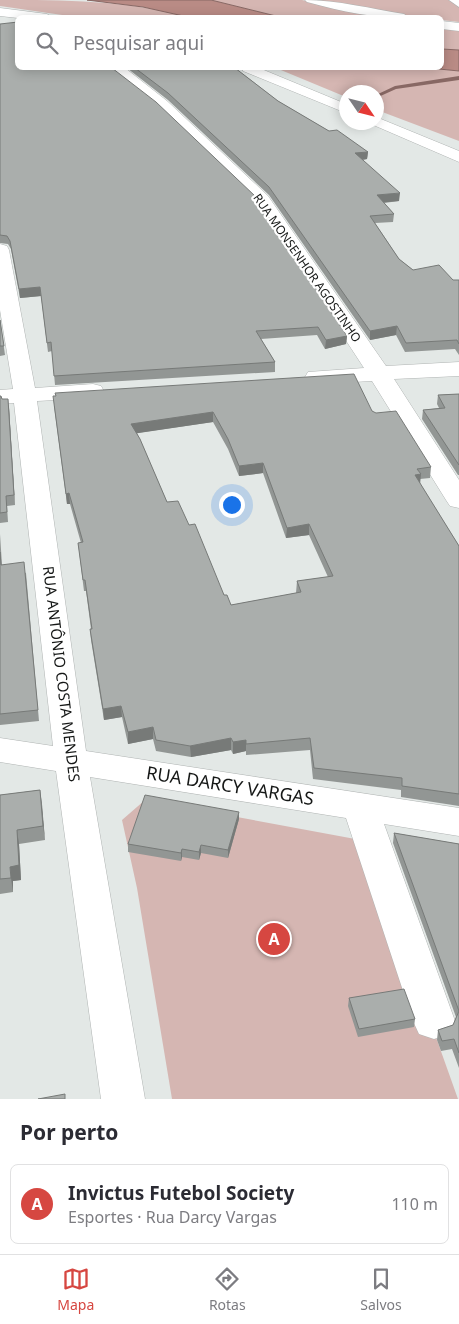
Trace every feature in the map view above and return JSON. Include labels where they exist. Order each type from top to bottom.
[{"type":"street","points":[[298,0],[364,15]]},
{"type":"street","points":[[310,0],[352,10],[384,15]]},
{"type":"street","points":[[455,0],[459,3]]},
{"type":"street","points":[[0,12],[24,15]]},
{"type":"street","points":[[444,24],[459,26]]},
{"type":"street","name":"RUA MONSENHOR AGOSTINHO","points":[[120,70],[162,104],[262,200],[379,374],[459,500]]},
{"type":"street","points":[[253,70],[339,106]]},
{"type":"street","points":[[384,124],[459,157]]},
{"type":"street","name":"RUA ANTÔNIO COSTA MENDES","points":[[0,250],[12,396],[123,1099]]},
{"type":"street","points":[[291,379],[459,369]]},
{"type":"street","points":[[12,396],[113,390]]},
{"type":"street","name":"RUA DARCY VARGAS","points":[[0,750],[459,822]]},
{"type":"street","points":[[360,806],[434,1021]]},
{"type":"shaded area","points":[[0,0],[95,2],[141,7],[180,15],[62,15],[0,6]]},
{"type":"shaded area","points":[[87,0],[211,0],[272,15],[179,15],[143,7]]},
{"type":"shaded area","points":[[211,0],[302,0],[356,13],[374,15],[272,15]]},
{"type":"shaded area","points":[[319,0],[449,0],[459,5],[459,22],[444,20],[444,15],[401,15]]},
{"type":"shaded area","points":[[444,24],[459,26],[459,50],[444,49]]},
{"type":"shaded area","points":[[444,49],[459,50],[459,71],[444,70]]},
{"type":"shaded area","points":[[281,70],[459,71],[459,141],[384,113],[384,85],[339,85],[339,94]]},
{"type":"shaded area","points":[[145,800],[366,841],[458,1099],[172,1099],[137,888],[122,820]]},
{"type":"building","points":[[15,22],[15,70],[115,70],[156,102],[255,196],[347,336],[326,340],[318,327],[256,331],[275,362],[54,376],[51,342],[47,343],[40,287],[19,289],[10,241],[7,236],[0,235],[0,24]]},
{"type":"building","points":[[138,70],[238,70],[278,101],[329,131],[337,130],[368,152],[355,153],[400,193],[377,195],[394,214],[370,216],[399,259],[413,270],[439,265],[453,280],[459,280],[459,344],[457,340],[406,343],[397,326],[370,331],[269,187],[168,93]]},
{"type":"building","points":[[0,320],[4,346],[0,346]]},
{"type":"building","points":[[354,374],[372,411],[376,413],[396,411],[431,467],[417,469],[421,474],[415,475],[459,546],[459,794],[402,786],[402,778],[314,768],[310,738],[246,744],[246,740],[233,742],[231,738],[190,746],[156,740],[153,727],[128,732],[121,706],[103,709],[78,543],[83,542],[69,493],[66,494],[53,396],[56,396],[55,393]],"holes":[[[213,412],[228,439],[239,466],[263,463],[287,528],[309,524],[333,576],[297,581],[301,592],[231,605],[227,595],[224,595],[195,524],[189,525],[178,501],[167,502],[140,439],[131,424]]]},
{"type":"building","points":[[459,394],[459,465],[423,410],[445,408],[438,395]]},
{"type":"building","points":[[0,396],[2,399],[8,399],[14,495],[6,496],[7,512],[0,513]]},
{"type":"building","points":[[0,552],[1,565],[24,562],[38,710],[0,714]]},
{"type":"building","points":[[40,790],[43,826],[17,830],[19,865],[10,867],[11,878],[0,879],[0,795]]},
{"type":"building","points":[[145,795],[239,812],[228,850],[201,845],[199,852],[182,849],[181,853],[128,844]]},
{"type":"building","points":[[394,833],[459,844],[459,1011]]},
{"type":"building","points":[[404,989],[415,1019],[359,1029],[349,998]]},
{"type":"building","points":[[459,1011],[459,1053],[454,1039],[442,1041],[438,1030],[453,1025]]},
{"type":"building","points":[[65,1094],[65,1099],[38,1099]]},
{"type":"waterway","points":[[384,93],[395,88],[459,78]]},
{"type":"place","name":"Invictus Futebol Society","points":[[274,939]]}]
